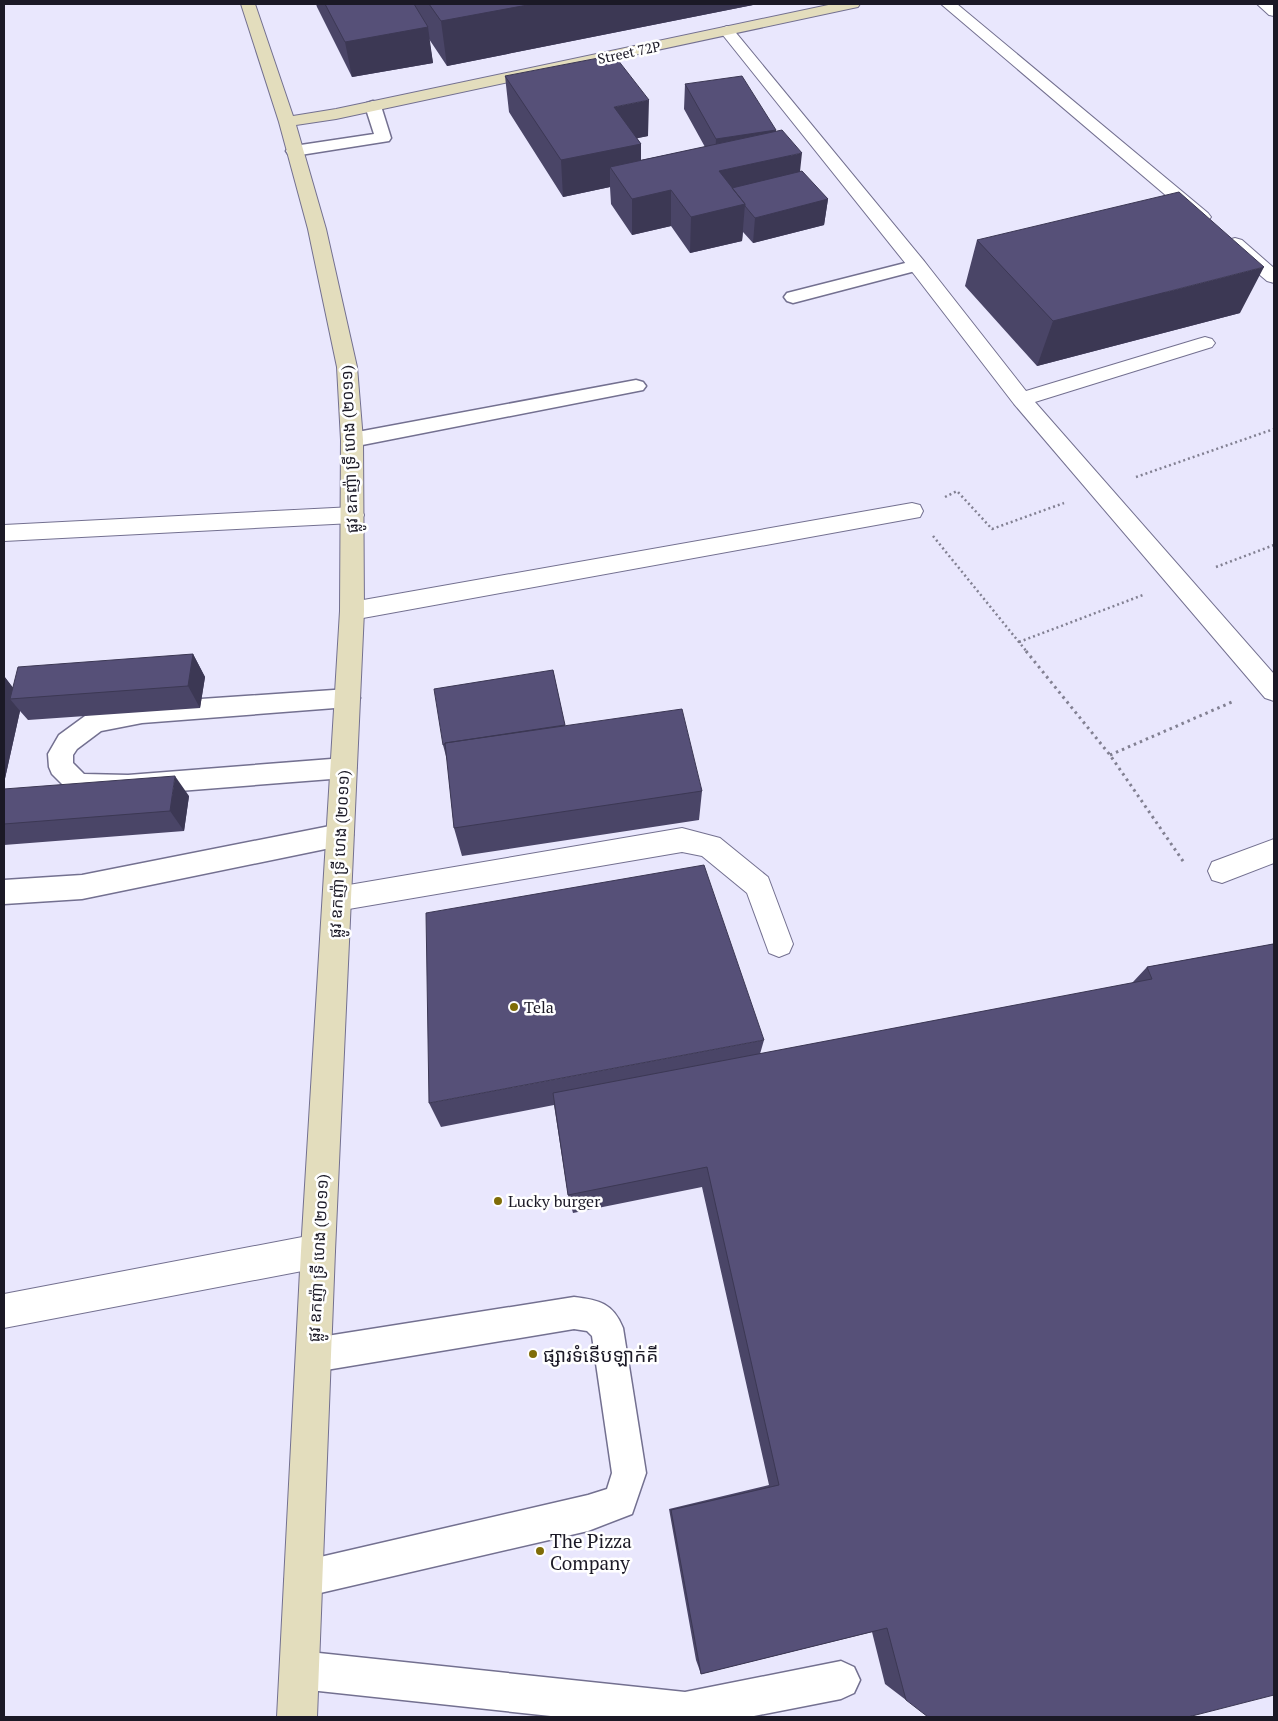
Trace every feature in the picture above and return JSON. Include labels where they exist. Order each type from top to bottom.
[{"type":"main road","name":"ផ្លូវ ឧកញ៉ា ទ្រី ហេង (២០១១)","points":[[249,4],[287,122],[317,229],[347,366],[352,440],[352,611],[318,1250],[297,1717]]},
{"type":"main road","name":"Street 72P","points":[[287,122],[373,106],[846,4]]},
{"type":"street","points":[[948,4],[1274,277]]},
{"type":"street","points":[[1264,4],[1274,12]]},
{"type":"street","points":[[727,31],[917,265],[1021,399],[1272,688]]},
{"type":"street","points":[[1021,399],[1205,342]]},
{"type":"street","points":[[352,611],[912,511]]},
{"type":"street","points":[[4,533],[353,515]]},
{"type":"street","points":[[337,899],[682,840],[710,846],[758,886],[779,944]]},
{"type":"street","points":[[1222,871],[1274,851]]},
{"type":"street","points":[[4,1311],[318,1250]]},
{"type":"lane","points":[[294,151],[384,138],[373,106]]},
{"type":"lane","points":[[794,297],[917,265]]},
{"type":"lane","points":[[352,440],[636,386]]},
{"type":"lane","points":[[344,768],[128,785],[78,784],[60,767],[60,754],[68,742],[94,723],[142,713],[348,698]]},
{"type":"lane","points":[[4,892],[82,887],[340,835]]},
{"type":"lane","points":[[303,1579],[588,1513],[620,1502],[629,1473],[608,1328],[595,1316],[574,1313],[314,1355]]},
{"type":"lane","points":[[300,1670],[685,1711],[841,1680]]},
{"type":"path","points":[[912,511],[1110,755],[1182,862],[1201,874],[1222,871]]},
{"type":"path","points":[[1110,755],[1272,688]]},
{"type":"building","points":[[325,4],[414,4],[428,27],[345,42]]},
{"type":"building","points":[[429,4],[533,4],[441,21]]},
{"type":"building","points":[[614,55],[649,100],[614,107],[641,144],[561,160],[505,76]]},
{"type":"building","points":[[742,76],[776,130],[716,139],[685,84]]},
{"type":"building","points":[[782,130],[802,153],[719,171],[745,204],[691,217],[671,190],[632,199],[610,167]]},
{"type":"building","points":[[802,171],[828,199],[755,218],[732,188]]},
{"type":"building","points":[[1179,192],[1264,267],[1053,321],[977,240]]},
{"type":"building","points":[[193,654],[188,686],[10,699],[18,667]]},
{"type":"building","points":[[553,670],[565,725],[445,743],[443,745],[434,689]]},
{"type":"building","points":[[682,709],[702,791],[454,828],[445,743]]},
{"type":"building","points":[[175,776],[170,811],[4,824],[4,789]]},
{"type":"building","points":[[704,865],[764,1040],[429,1103],[426,913]]},
{"type":"building","points":[[1273,944],[1274,1695],[1188,1717],[928,1717],[906,1700],[887,1628],[701,1674],[671,1510],[779,1485],[707,1167],[568,1195],[553,1093],[1152,979],[1147,967]]},
{"type":"place","name":"Tela","points":[[514,1007]]},
{"type":"place","name":"Lucky burger","points":[[498,1201]]},
{"type":"place","name":"ផ្សារទំនើបឡាក់គី","points":[[533,1354]]},
{"type":"place","name":"The Pizza Company","points":[[540,1551]]}]
